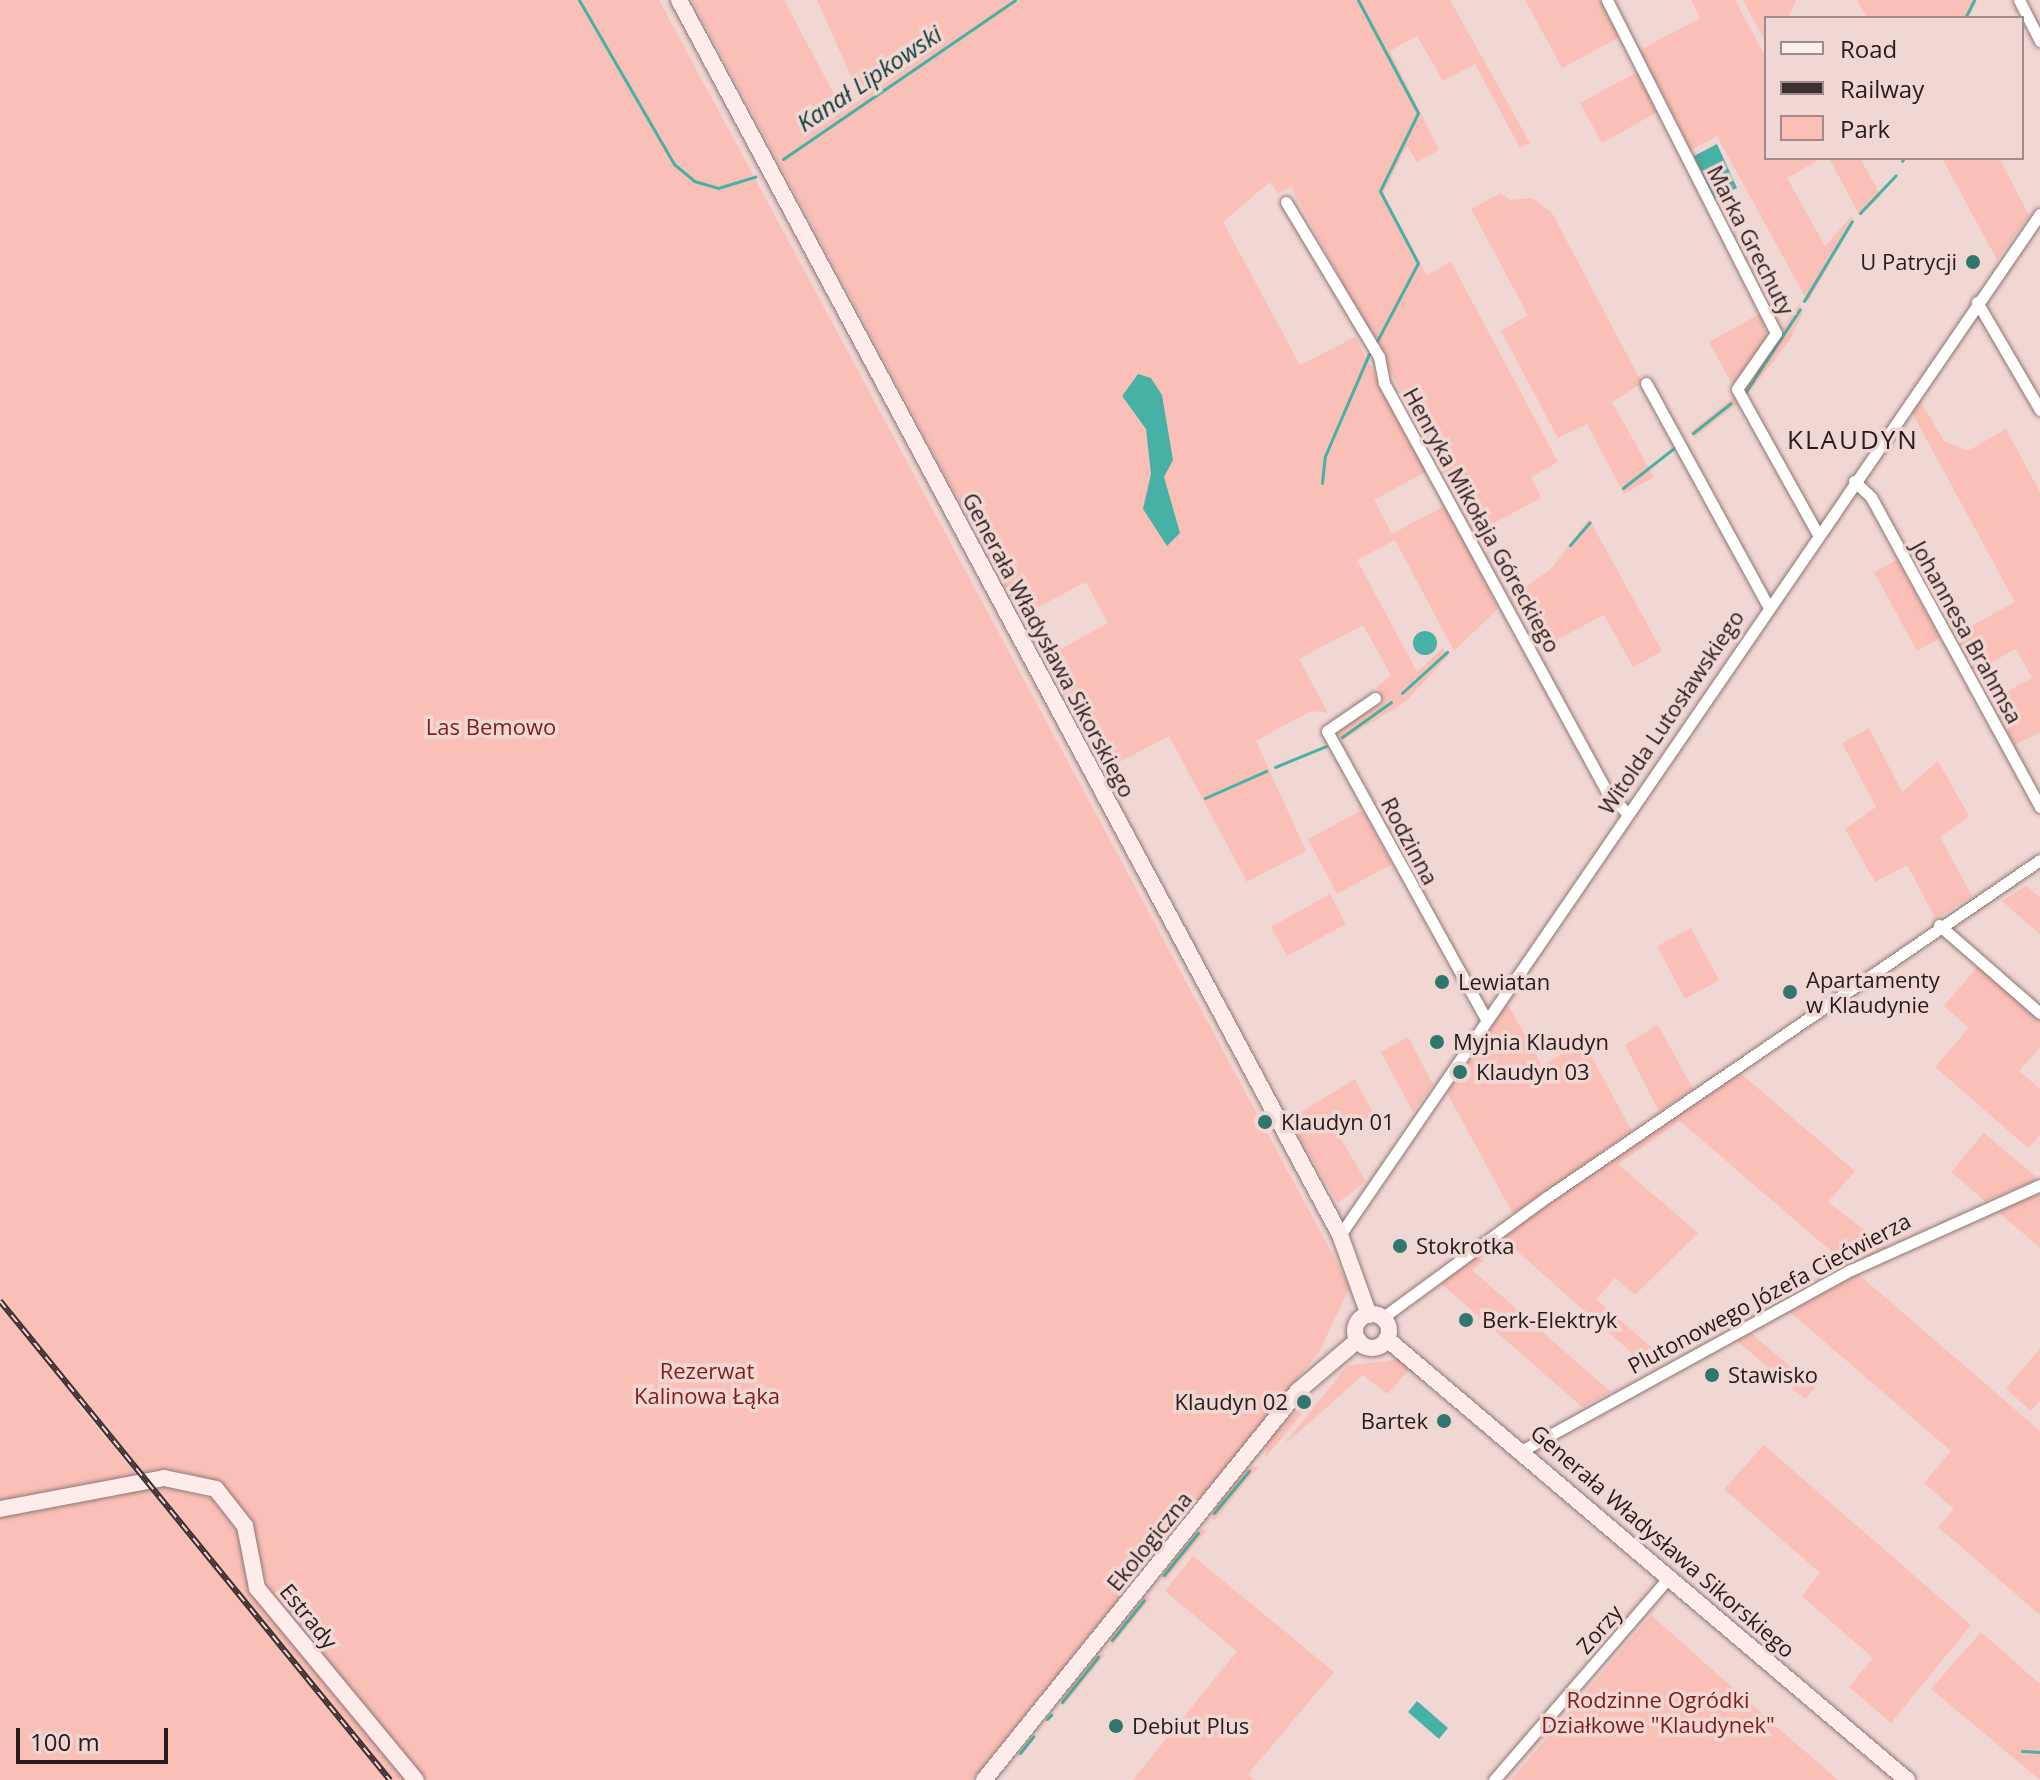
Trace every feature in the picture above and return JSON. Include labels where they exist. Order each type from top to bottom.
[{"type":"main road","name":"Generała Władysława Sikorskiego","points":[[679,0],[1340,1235],[1387,1339],[1523,1450],[1907,1780]]},
{"type":"main road","points":[[1376,1316],[1358,1322],[1358,1340],[1374,1348],[1387,1339]]},
{"type":"main road","name":"Ekologiczna","points":[[984,1780],[1298,1391],[1358,1340]]},
{"type":"main road","name":"Estrady","points":[[0,1509],[164,1478],[216,1489],[245,1526],[257,1588],[416,1780]]},
{"type":"street","name":"Marka Grechuty","points":[[1607,0],[1776,333],[1737,389],[1817,533]]},
{"type":"street","points":[[2019,0],[2040,41]]},
{"type":"street","name":"Henryka Mikołaja Góreckiego","points":[[1286,202],[1379,357],[1384,383],[1606,790],[1627,813]]},
{"type":"street","name":"Witolda Lutosławskiego","points":[[1340,1235],[1817,533],[2040,214]]},
{"type":"street","points":[[1977,302],[2040,410]]},
{"type":"street","points":[[1646,383],[1768,606]]},
{"type":"street","name":"Johannesa Brahmsa","points":[[1854,481],[1871,497],[2040,807]]},
{"type":"street","name":"Rodzinna","points":[[1375,698],[1327,731],[1486,1019]]},
{"type":"street","points":[[1376,1316],[1939,925],[2040,860]]},
{"type":"street","points":[[1939,925],[2040,1013]]},
{"type":"street","name":"Plutonowego Józefa Ciećwierza","points":[[1523,1450],[1825,1284],[2040,1185]]},
{"type":"street","name":"Zorzy","points":[[1494,1780],[1670,1576]]},
{"type":"green space","name":"Las Bemowo","points":[[0,0],[659,0],[1350,1287],[1319,1352],[972,1780],[423,1780],[271,1594],[245,1511],[215,1482],[183,1472],[144,1474],[83,1398],[77,1403],[137,1475],[0,1502]]},
{"type":"green space","points":[[692,0],[784,0],[843,111],[861,99],[817,0],[1450,0],[1530,143],[1520,148],[1475,64],[1443,81],[1417,36],[1390,51],[1439,150],[1417,162],[1407,146],[1383,194],[1427,275],[1451,262],[1558,462],[1531,477],[1541,498],[1477,532],[1291,187],[1278,193],[1270,182],[1223,222],[1300,365],[1355,337],[1427,471],[1374,500],[1392,534],[1446,505],[1498,609],[1454,651],[1395,540],[1357,560],[1417,672],[1443,648],[1449,655],[1405,702],[1340,742],[1339,730],[1383,701],[1377,687],[1391,675],[1363,625],[1299,659],[1328,713],[1311,711],[1256,741],[1306,851],[1247,882],[1169,736],[1104,770],[1044,658],[1108,623],[1086,582],[1021,616]]},
{"type":"green space","points":[[1525,0],[1600,0],[1620,37],[1562,68]]},
{"type":"green space","points":[[1691,0],[1735,0],[1764,54],[1764,160],[1818,160],[1787,178],[1825,246],[1851,217],[1854,222],[1808,302],[1717,136],[1691,150],[1640,50],[1700,18]]},
{"type":"green space","points":[[1743,0],[1796,0],[1789,16],[1764,16],[1764,39]]},
{"type":"green space","points":[[1857,0],[1977,2],[1969,16],[1866,16]]},
{"type":"green space","points":[[1639,71],[1661,110],[1602,143],[1580,103]]},
{"type":"green space","points":[[1830,160],[1861,160],[1881,196],[1860,216]]},
{"type":"green space","points":[[1943,160],[2000,160],[2029,215],[1997,260]]},
{"type":"green space","points":[[1501,193],[1510,200],[1532,198],[1552,213],[1642,383],[1612,402],[1654,477],[1624,494],[1587,424],[1558,438],[1501,331],[1528,315],[1471,209]]},
{"type":"green space","points":[[1799,304],[1803,312],[1790,340],[1747,395],[1743,388]]},
{"type":"green space","points":[[1761,313],[1767,340],[1732,384],[1709,342]]},
{"type":"green space","points":[[1737,394],[1741,401],[1694,438],[1690,432]]},
{"type":"green space","points":[[1919,399],[1944,441],[1968,451],[2006,429],[2040,492],[2040,732],[2015,745],[1991,700],[2032,678],[2016,649],[1975,671],[1955,635],[2015,602],[1911,411]]},
{"type":"green space","points":[[1589,519],[1662,651],[1633,667],[1604,615],[1541,648],[1513,596],[1551,569]]},
{"type":"green space","points":[[1897,560],[1940,638],[1917,651],[1874,572]]},
{"type":"green space","points":[[1869,728],[1902,792],[1938,761],[1969,816],[1940,837],[1972,896],[1936,919],[1907,865],[1875,882],[1845,829],[1876,807],[1842,743]]},
{"type":"green space","points":[[1362,810],[1392,864],[1337,894],[1308,839]]},
{"type":"green space","points":[[2026,886],[2040,897],[2040,934],[2002,901]]},
{"type":"green space","points":[[1330,894],[1346,924],[1287,956],[1271,927]]},
{"type":"green space","points":[[1691,928],[1719,980],[1685,999],[1657,946]]},
{"type":"green space","points":[[1978,966],[2040,1019],[2040,1047],[2019,1071],[2040,1089],[2040,1135],[2028,1148],[1935,1067],[1969,1028],[1944,1006]]},
{"type":"green space","points":[[1507,1003],[1542,1066],[1583,1041],[1632,1131],[1513,1214],[1447,1093]]},
{"type":"green space","points":[[1658,1025],[1693,1089],[1659,1112],[1625,1045]]},
{"type":"green space","points":[[1408,1037],[1433,1084],[1413,1112],[1381,1052]]},
{"type":"green space","points":[[1740,1073],[1855,1171],[1828,1202],[1886,1247],[1846,1264],[1680,1121],[1618,1164],[1698,1233],[1635,1295],[1615,1278],[1596,1299],[1666,1360],[1651,1370],[1509,1244],[1490,1256],[1484,1248]]},
{"type":"green space","points":[[1355,1079],[1374,1115],[1339,1136],[1366,1181],[1338,1203],[1289,1119]]},
{"type":"green space","points":[[1984,1133],[2036,1180],[1985,1201],[1951,1172]]},
{"type":"green space","points":[[2040,1194],[2040,1248],[1997,1211]]},
{"type":"green space","points":[[1472,1256],[1484,1260],[1472,1270],[1611,1392],[1582,1407],[1437,1280]]},
{"type":"green space","points":[[1858,1274],[2040,1431],[2040,1615],[1938,1527],[1954,1509],[1924,1483],[1951,1451],[1790,1312]]},
{"type":"green space","points":[[1751,1333],[1815,1388],[1805,1399],[1737,1341]]},
{"type":"green space","points":[[2040,1348],[2040,1401],[2031,1411],[2006,1389]]},
{"type":"green space","points":[[1400,1359],[1427,1384],[1409,1370],[1387,1394],[1363,1375],[1282,1447],[1347,1366]]},
{"type":"green space","points":[[1310,1399],[1312,1401],[1265,1458],[1266,1441]]},
{"type":"green space","points":[[1764,1445],[1971,1625],[1891,1723],[1849,1687],[1873,1658],[1802,1596],[1820,1573],[1724,1489]]},
{"type":"green space","points":[[1259,1466],[1214,1521],[1211,1512],[1246,1468]]},
{"type":"green space","points":[[158,1485],[219,1501],[240,1531],[247,1567],[408,1780],[0,1780],[0,1515]]},
{"type":"green space","points":[[1207,1530],[1166,1580],[1160,1577],[1195,1531]]},
{"type":"green space","points":[[1193,1556],[1334,1672],[1248,1774],[1254,1780],[1133,1780],[1237,1651],[1165,1591]]},
{"type":"green space","points":[[1142,1596],[1151,1598],[1112,1646],[1109,1637]]},
{"type":"green space","name":"Rodzinne Ogródki Działkowe \"Klaudynek\"","points":[[1651,1615],[1778,1728],[1838,1780],[1511,1780]]},
{"type":"green space","points":[[1981,1632],[2040,1684],[2040,1780],[1931,1689]]},
{"type":"green space","points":[[1095,1654],[1105,1655],[1063,1707],[1061,1697]]},
{"type":"water","points":[[1717,144],[1737,188],[1714,199],[1694,156]]},
{"type":"water","points":[[1138,374],[1151,378],[1162,395],[1173,460],[1164,477],[1180,533],[1167,546],[1143,509],[1151,474],[1146,429],[1122,396]]},
{"type":"water","points":[[1425,631],[1434,634],[1437,643],[1434,652],[1425,655],[1416,652],[1413,643],[1416,634]]},
{"type":"water","points":[[1417,1701],[1448,1728],[1439,1739],[1408,1712]]},
{"type":"waterway","name":"Kanał Lipkowski","points":[[579,0],[674,164],[694,181],[718,188],[755,177]]},
{"type":"waterway","name":"Kanał Lipkowski","points":[[783,159],[1015,0]]},
{"type":"waterway","points":[[1358,0],[1418,113],[1380,191],[1418,263],[1377,341]]},
{"type":"waterway","points":[[1966,16],[1974,0]]},
{"type":"waterway","points":[[1860,213],[1896,175]]},
{"type":"waterway","points":[[1804,301],[1852,221]]},
{"type":"waterway","points":[[1745,393],[1800,309]]},
{"type":"waterway","points":[[1322,483],[1325,456],[1369,354]]},
{"type":"waterway","points":[[1693,433],[1731,403]]},
{"type":"waterway","points":[[1623,488],[1674,448]]},
{"type":"waterway","points":[[1570,545],[1590,522]]},
{"type":"waterway","points":[[1402,693],[1447,652]]},
{"type":"waterway","points":[[1342,737],[1391,702]]},
{"type":"waterway","points":[[1275,767],[1326,746]]},
{"type":"waterway","points":[[1205,798],[1266,771]]},
{"type":"waterway","points":[[1214,1513],[1249,1471]]},
{"type":"waterway","points":[[1164,1575],[1198,1533]]},
{"type":"waterway","points":[[1112,1640],[1144,1600]]},
{"type":"waterway","points":[[1062,1702],[1098,1657]]},
{"type":"waterway","points":[[1047,1719],[1051,1715]]},
{"type":"waterway","points":[[1020,1753],[1033,1737]]},
{"type":"waterway","points":[[2022,1751],[2040,1752]]},
{"type":"railway","points":[[0,1301],[390,1780]]},
{"type":"place","name":"U Patrycji","points":[[1973,262]]},
{"type":"place","name":"Lewiatan","points":[[1442,982]]},
{"type":"place","name":"Apartamenty w Klaudynie","points":[[1790,992]]},
{"type":"place","name":"Myjnia Klaudyn","points":[[1437,1042]]},
{"type":"place","name":"Klaudyn 03","points":[[1460,1072]]},
{"type":"place","name":"Klaudyn 01","points":[[1265,1122]]},
{"type":"place","name":"Stokrotka","points":[[1400,1246]]},
{"type":"place","name":"Berk-Elektryk","points":[[1466,1320]]},
{"type":"place","name":"Stawisko","points":[[1712,1375]]},
{"type":"place","name":"Klaudyn 02","points":[[1304,1402]]},
{"type":"place","name":"Bartek","points":[[1444,1421]]},
{"type":"place","name":"Debiut Plus","points":[[1116,1726]]},
{"type":"district","name":"KLAUDYN","points":[[1853,440]]},
{"type":"park label","name":"Rezerwat Kalinowa Łąka","points":[[707,1382]]}]
